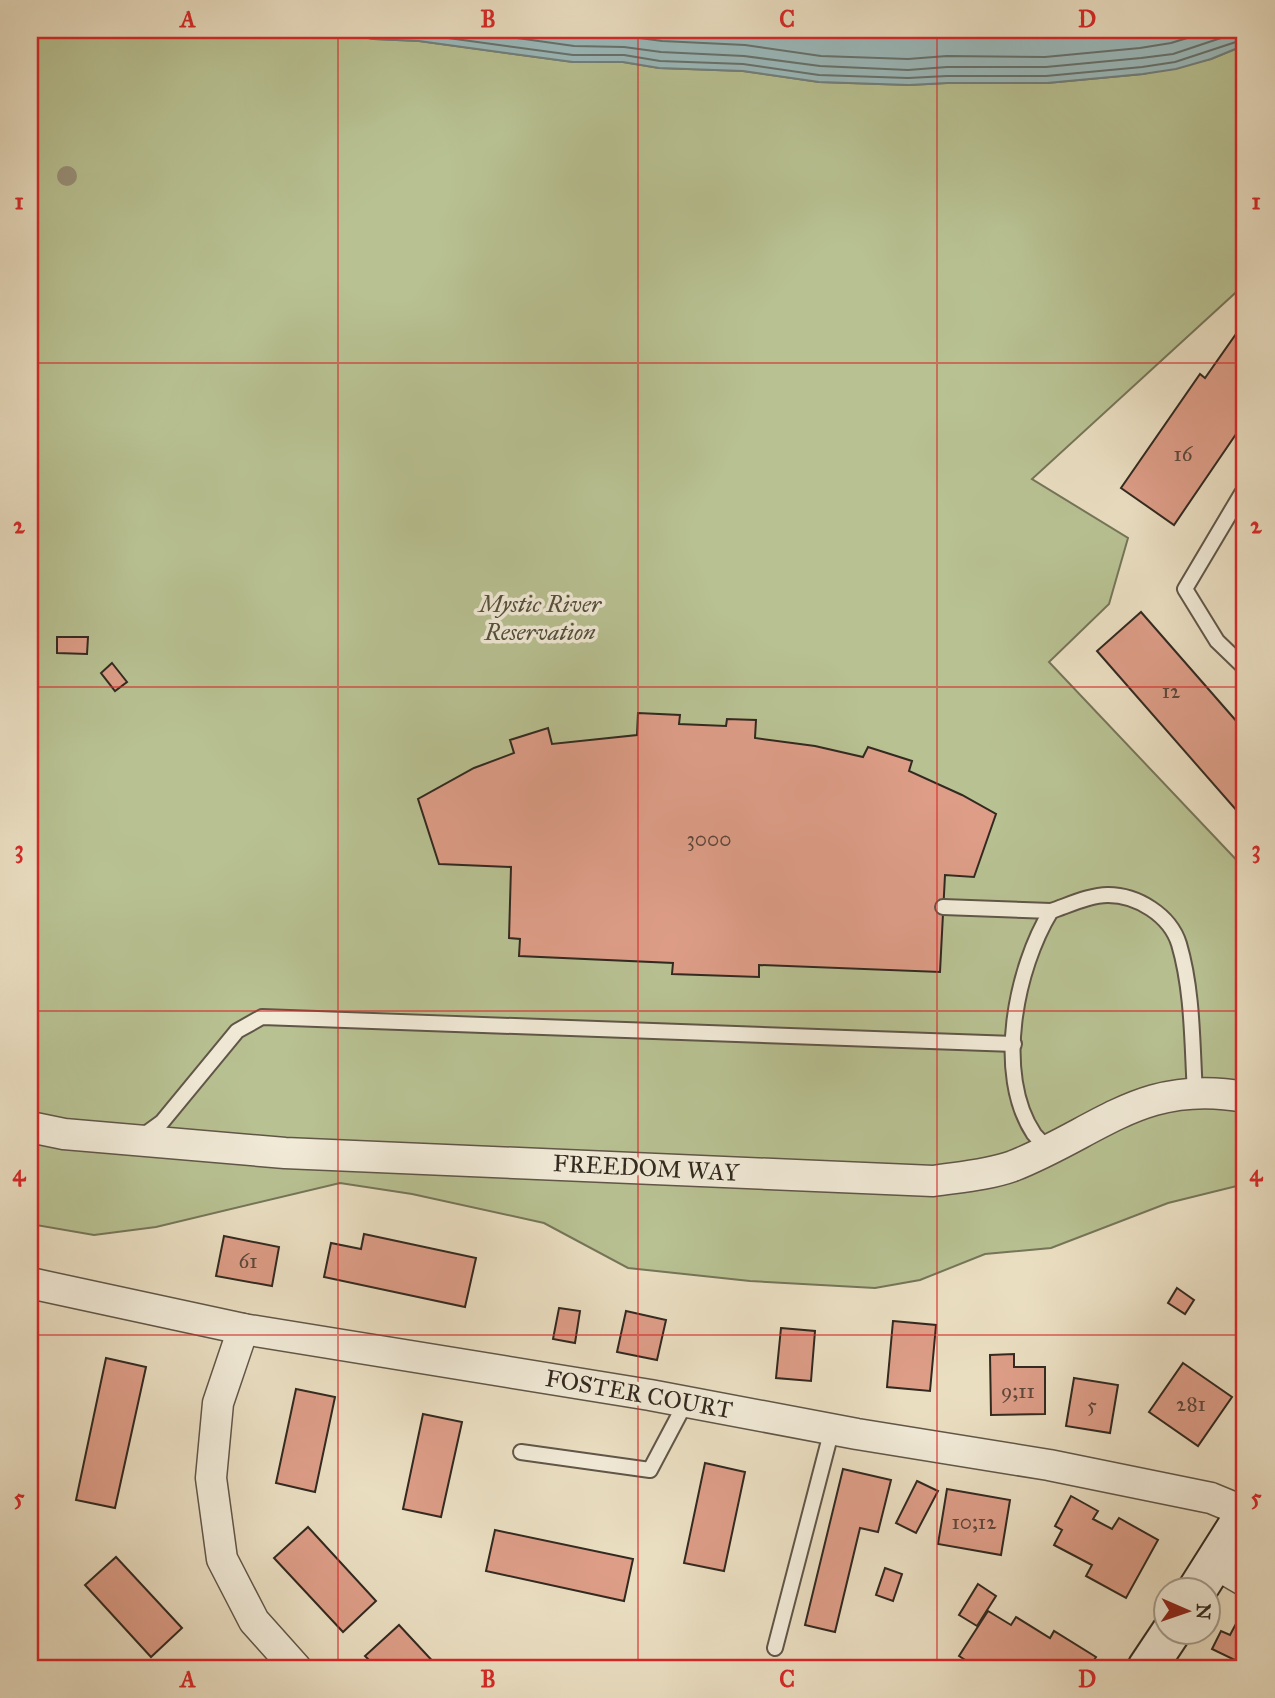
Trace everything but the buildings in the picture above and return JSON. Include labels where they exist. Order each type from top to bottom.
[{"type":"main road","points":[[1220,1576],[1245,1513]]},
{"type":"main road","points":[[1147,1668],[1162,1646]]},
{"type":"street","name":"FREEDOM WAY","points":[[30,1127],[64,1134],[285,1153],[933,1181],[1010,1167],[1048,1150],[1116,1113],[1155,1098],[1195,1094],[1245,1097]]},
{"type":"street","name":"FOSTER COURT","points":[[30,1283],[243,1329],[1048,1465],[1211,1498],[1245,1513]]},
{"type":"street","points":[[243,1329],[218,1403],[211,1478],[222,1559],[254,1622],[296,1668]]},
{"type":"lane","points":[[1245,492],[1185,589],[1217,641],[1245,668]]},
{"type":"lane","points":[[943,907],[1051,911],[1105,895],[1124,896],[1159,914],[1178,942],[1189,1000],[1195,1094]]},
{"type":"lane","points":[[1048,1150],[1034,1133],[1020,1102],[1012,1064],[1024,972],[1037,934],[1051,911]]},
{"type":"lane","points":[[138,1140],[162,1122],[237,1031],[262,1017],[1014,1044]]},
{"type":"lane","points":[[521,1452],[650,1470],[686,1402]]},
{"type":"lane","points":[[775,1648],[832,1429]]},
{"type":"green space","name":"Mystic River Reservation","points":[[30,30],[322,30],[374,39],[419,41],[573,62],[623,62],[659,68],[743,71],[819,82],[909,85],[1047,83],[1143,74],[1211,59],[1245,45],[1245,284],[1032,479],[1128,538],[1109,604],[1049,662],[1245,869],[1245,1184],[1168,1203],[1051,1248],[985,1254],[920,1280],[875,1288],[750,1281],[628,1268],[544,1223],[412,1194],[340,1183],[156,1227],[94,1235],[30,1224]]},
{"type":"water","points":[[322,30],[1245,30],[1245,45],[1176,69],[1143,74],[1047,83],[909,85],[819,82],[743,71],[659,68],[623,62],[573,62],[419,41],[374,39]]}]
